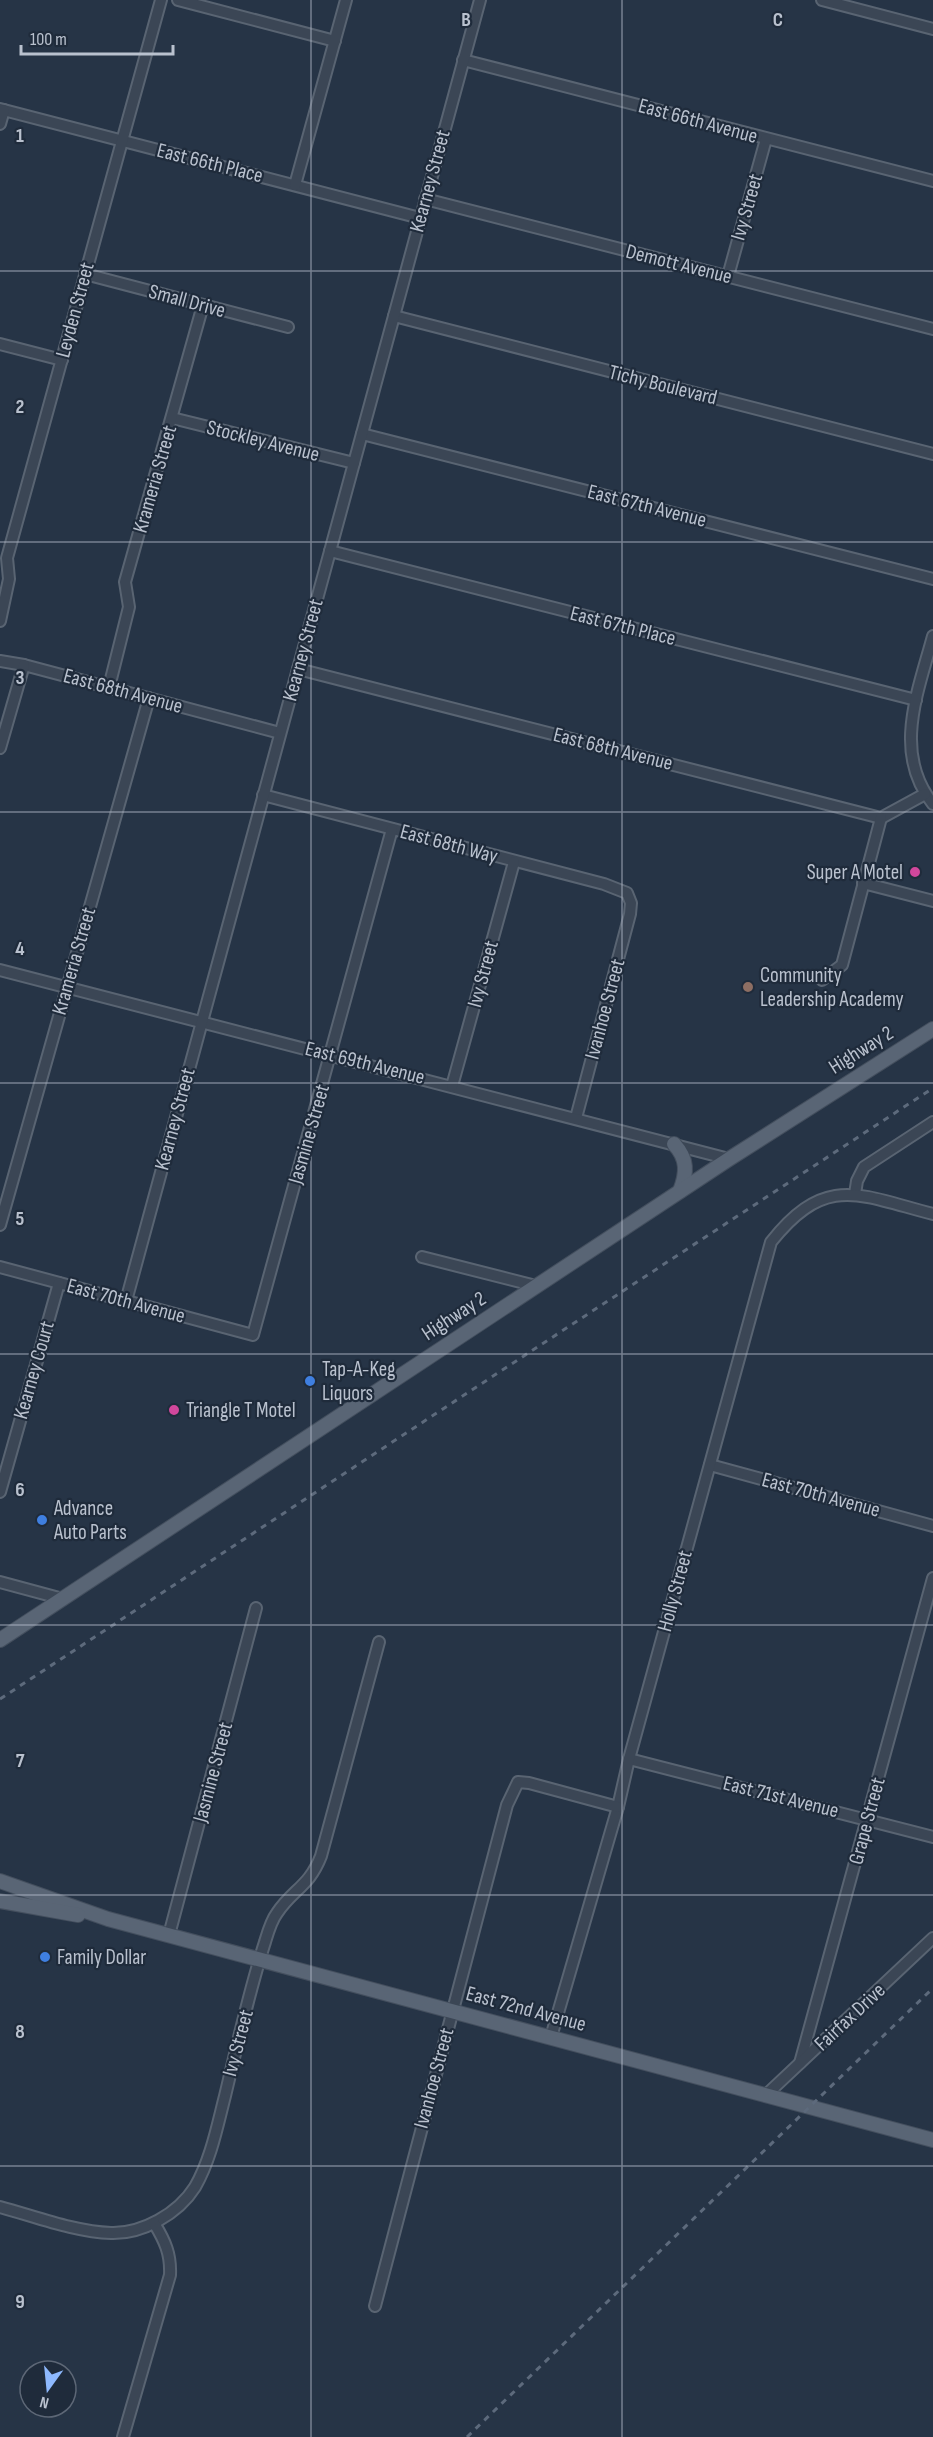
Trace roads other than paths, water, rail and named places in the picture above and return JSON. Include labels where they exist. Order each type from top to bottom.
[{"type":"main road","name":"Highway 2","points":[[0,1640],[680,1191],[933,1029]]},
{"type":"main road","points":[[674,1144],[686,1163],[686,1174],[680,1191]]},
{"type":"main road","name":"East 72nd Avenue","points":[[0,1881],[108,1919],[933,2140]]},
{"type":"main road","name":"East 72nd Avenue","points":[[0,1901],[108,1919]]},
{"type":"street","name":"Leyden Street","points":[[0,621],[9,579],[4,570],[7,558],[161,0]]},
{"type":"street","points":[[178,0],[335,41]]},
{"type":"street","points":[[295,184],[346,0]]},
{"type":"street","name":"Kearney Street","points":[[126,1301],[480,0]]},
{"type":"street","points":[[822,0],[933,28]]},
{"type":"street","name":"East 66th Avenue","points":[[463,60],[933,181]]},
{"type":"street","name":"East 66th Place","points":[[2,110],[295,184],[420,219]]},
{"type":"street","points":[[0,124],[2,110]]},
{"type":"street","name":"Ivy Street","points":[[728,276],[766,139]]},
{"type":"street","name":"Demott Avenue","points":[[425,199],[933,329]]},
{"type":"street","name":"Small Drive","points":[[85,274],[288,327]]},
{"type":"street","name":"Krameria Street","points":[[109,687],[129,607],[124,588],[125,582],[203,305]]},
{"type":"street","name":"Tichy Boulevard","points":[[394,316],[933,454]]},
{"type":"street","points":[[0,344],[62,360]]},
{"type":"street","name":"Stockley Avenue","points":[[172,418],[354,464]]},
{"type":"street","name":"East 67th Avenue","points":[[362,434],[933,579]]},
{"type":"street","name":"East 67th Place","points":[[330,551],[916,700]]},
{"type":"street","points":[[933,636],[909,731],[916,773],[925,794],[933,804]]},
{"type":"street","name":"East 68th Avenue","points":[[0,661],[24,665],[280,733]]},
{"type":"street","points":[[0,748],[24,665]]},
{"type":"street","name":"East 68th Avenue","points":[[298,669],[881,818]]},
{"type":"street","name":"Krameria Street","points":[[0,1225],[149,698]]},
{"type":"street","points":[[822,980],[842,965],[881,818],[925,794]]},
{"type":"street","name":"East 68th Way","points":[[263,795],[624,891],[631,900]]},
{"type":"street","name":"Jasmine Street","points":[[253,1335],[392,829]]},
{"type":"street","name":"Ivy Street","points":[[452,1086],[514,862]]},
{"type":"street","points":[[863,883],[933,901]]},
{"type":"street","name":"Ivanhoe Street","points":[[576,1118],[630,914],[631,900]]},
{"type":"street","name":"East 69th Avenue","points":[[0,970],[729,1159]]},
{"type":"street","points":[[933,1122],[864,1167],[857,1181],[855,1194],[933,1214]]},
{"type":"street","name":"Holly Street","points":[[551,2037],[618,1807],[771,1242],[790,1219],[807,1205],[836,1195],[855,1194]]},
{"type":"street","points":[[422,1257],[536,1286]]},
{"type":"street","name":"East 70th Avenue","points":[[0,1267],[253,1335]]},
{"type":"street","name":"Kearney Court","points":[[0,1492],[59,1283]]},
{"type":"street","name":"East 70th Avenue","points":[[710,1465],[933,1526]]},
{"type":"street","name":"Grape Street","points":[[800,2063],[933,1578]]},
{"type":"street","points":[[0,1582],[63,1599]]},
{"type":"street","name":"Jasmine Street","points":[[169,1935],[256,1608]]},
{"type":"street","name":"Ivy Street","points":[[0,2207],[89,2231],[132,2232],[154,2223],[177,2207],[194,2188],[212,2145],[260,1959],[278,1911],[305,1884],[314,1872],[321,1856],[379,1642]]},
{"type":"street","name":"East 71st Avenue","points":[[629,1760],[933,1837]]},
{"type":"street","name":"Ivanhoe Street","points":[[375,2306],[507,1805],[518,1782],[618,1807]]},
{"type":"street","name":"Fairfax Drive","points":[[766,2095],[933,1938]]},
{"type":"street","points":[[123,2437],[170,2275],[171,2259],[166,2243],[154,2223]]},
{"type":"railway","points":[[0,1699],[933,1088]]},
{"type":"railway","points":[[467,2437],[933,1988]]},
{"type":"place","name":"Super A Motel","points":[[915,872]]},
{"type":"place","name":"Community Leadership Academy","points":[[748,987]]},
{"type":"place","name":"Tap-A-Keg Liquors","points":[[310,1381]]},
{"type":"place","name":"Triangle T Motel","points":[[174,1410]]},
{"type":"place","name":"Advance Auto Parts","points":[[42,1520]]},
{"type":"place","name":"Family Dollar","points":[[45,1957]]}]
